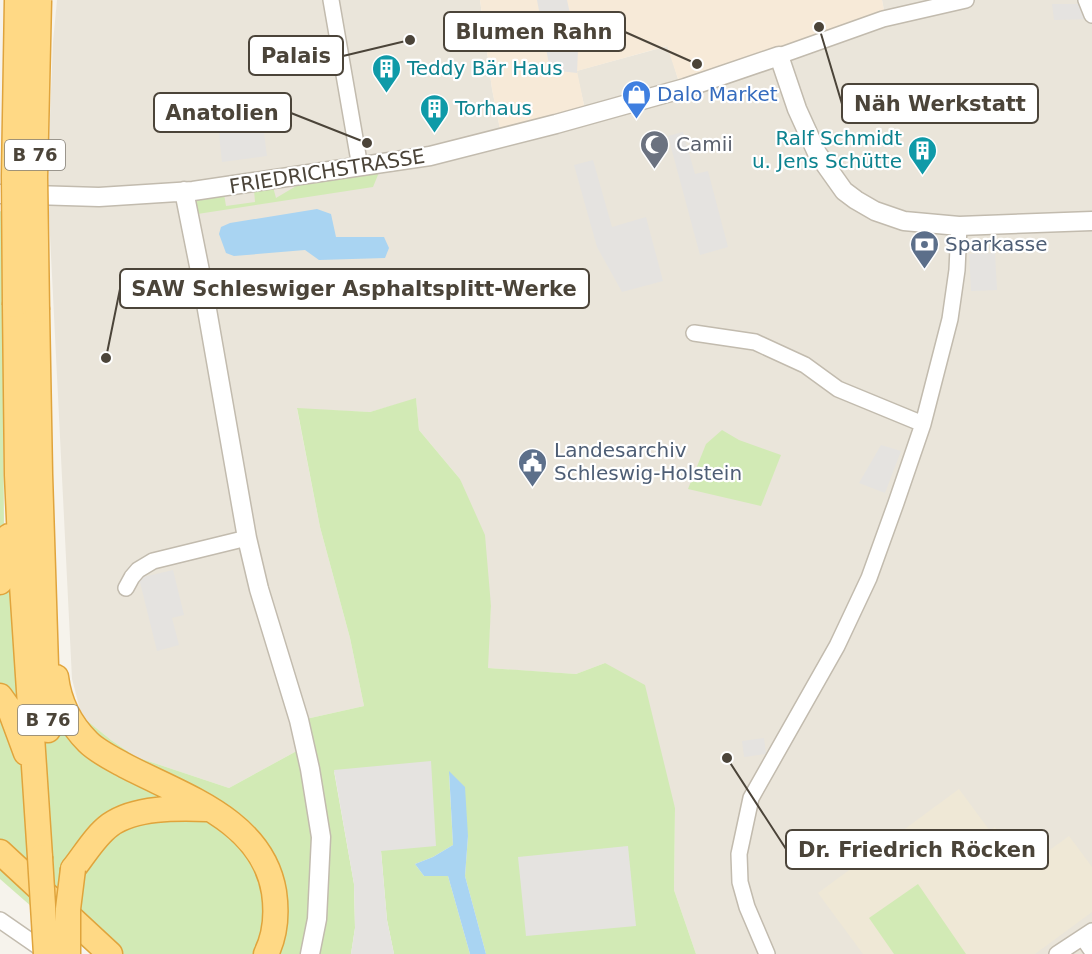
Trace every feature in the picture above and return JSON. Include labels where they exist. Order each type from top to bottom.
[{"type":"highway","name":"B 76","points":[[17,0],[14,176],[26,307],[43,583],[48,954]]},
{"type":"highway","name":"B 76","points":[[39,0],[35,177],[26,307],[15,375],[21,563],[35,778],[57,954]]},
{"type":"highway","points":[[0,582],[7,558],[8,431],[15,375]]},
{"type":"highway","points":[[43,583],[57,688],[64,710],[75,728],[89,743],[109,757],[212,809],[235,826],[255,846],[271,876],[276,907],[275,930],[266,954]]},
{"type":"highway","points":[[0,696],[10,710],[35,778]]},
{"type":"highway","points":[[68,954],[68,909],[74,869],[96,839],[111,825],[130,815],[178,808],[212,809]]},
{"type":"highway","points":[[3,853],[110,954]]},
{"type":"street","points":[[331,0],[360,167]]},
{"type":"street","name":"FRIEDRICHSTRASSE","points":[[0,194],[99,197],[184,191],[430,156],[685,88],[883,19],[966,0]]},
{"type":"street","points":[[1086,0],[1092,15]]},
{"type":"street","points":[[779,56],[797,110],[817,153],[844,191],[875,211],[904,221],[959,226],[1092,221]]},
{"type":"street","points":[[184,191],[247,538],[259,589],[299,720],[310,769],[321,837],[317,919],[310,954]]},
{"type":"street","points":[[767,954],[747,907],[740,882],[739,854],[751,798],[837,646],[868,578],[897,503],[923,424],[950,319],[957,270],[959,226]]},
{"type":"street","points":[[694,333],[755,342],[805,365],[838,389],[923,424]]},
{"type":"street","points":[[126,588],[138,570],[153,561],[247,538]]},
{"type":"street","points":[[0,920],[48,954]]},
{"type":"street","points":[[1057,954],[1087,934],[1092,951]]},
{"type":"shaded area","points":[[57,0],[480,0],[500,129],[585,109],[576,71],[668,46],[678,79],[885,16],[882,0],[1092,0],[1092,954],[696,954],[674,890],[675,808],[605,663],[576,674],[487,668],[491,606],[460,479],[419,430],[416,399],[370,412],[297,409],[320,527],[350,638],[364,706],[297,721],[304,747],[229,788],[136,757],[82,717],[72,679],[49,215],[48,165]]},
{"type":"shaded area","points":[[480,0],[882,0],[885,16],[772,53],[678,79],[667,46],[577,71],[585,110],[500,129]]},
{"type":"shaded area","points":[[537,0],[567,0],[578,49],[577,73],[550,70]]},
{"type":"shaded area","points":[[1052,4],[1090,4],[1092,19],[1054,20]]},
{"type":"shaded area","points":[[260,102],[267,156],[222,162],[216,107]]},
{"type":"shaded area","points":[[683,132],[695,174],[708,171],[728,247],[700,255],[668,136]]},
{"type":"shaded area","points":[[593,160],[612,227],[646,217],[663,281],[622,292],[597,247],[574,165]]},
{"type":"shaded area","points":[[995,253],[997,290],[971,291],[969,254]]},
{"type":"shaded area","points":[[881,445],[901,451],[885,493],[859,483]]},
{"type":"shaded area","points":[[173,570],[184,615],[172,618],[179,645],[157,651],[139,578]]},
{"type":"shaded area","points":[[764,738],[766,754],[744,757],[742,741]]},
{"type":"shaded area","points":[[431,761],[436,846],[381,851],[387,920],[394,954],[351,954],[355,928],[354,884],[334,770]]},
{"type":"shaded area","points":[[959,789],[990,831],[995,827],[1025,868],[1069,836],[1092,867],[1092,912],[1035,954],[863,954],[818,893]]},
{"type":"shaded area","points":[[628,846],[636,926],[526,936],[518,857]]},
{"type":"green space","points":[[380,170],[373,187],[191,215],[191,199],[224,194],[226,206],[255,202],[254,190],[273,187],[276,198],[303,182]]},
{"type":"green space","points":[[0,211],[2,212],[4,529],[40,683],[136,757],[229,788],[304,747],[297,721],[364,706],[350,638],[320,527],[297,408],[370,412],[416,398],[419,430],[460,479],[485,535],[491,606],[488,668],[576,674],[605,663],[645,685],[675,808],[674,890],[696,954],[486,954],[465,876],[468,836],[449,773],[453,845],[415,864],[424,876],[448,876],[470,954],[394,954],[387,920],[381,851],[334,771],[354,884],[355,928],[351,954],[92,954],[56,928],[0,879]]},
{"type":"green space","points":[[722,430],[739,440],[781,455],[761,506],[688,489],[706,444]]},
{"type":"green space","points":[[918,884],[966,954],[894,954],[869,918]]},
{"type":"water","points":[[317,209],[331,214],[336,237],[384,237],[389,248],[385,258],[319,260],[305,250],[234,256],[226,253],[219,234],[221,227],[230,223]]},
{"type":"water","points":[[449,771],[465,787],[468,836],[465,876],[486,954],[470,954],[448,876],[424,876],[415,864],[453,845]]},
{"type":"place","name":"Näh Werkstatt","points":[[819,27]]},
{"type":"place","name":"Palais","points":[[410,40]]},
{"type":"place","name":"Blumen Rahn","points":[[697,64]]},
{"type":"place","name":"Teddy Bär Haus","points":[[386,94]]},
{"type":"place","name":"Dalo Market","points":[[636,120]]},
{"type":"place","name":"Torhaus","points":[[434,134]]},
{"type":"place","name":"Anatolien","points":[[367,143]]},
{"type":"place","name":"Camii","points":[[655,170]]},
{"type":"place","name":"Ralf Schmidt u. Jens Schütte","points":[[923,176]]},
{"type":"place","name":"Sparkasse","points":[[924,270]]},
{"type":"place","name":"SAW Schleswiger Asphaltsplitt-Werke","points":[[106,358]]},
{"type":"place","name":"Landesarchiv Schleswig-Holstein","points":[[533,488]]},
{"type":"place","name":"Dr. Friedrich Röcken","points":[[727,758]]}]
